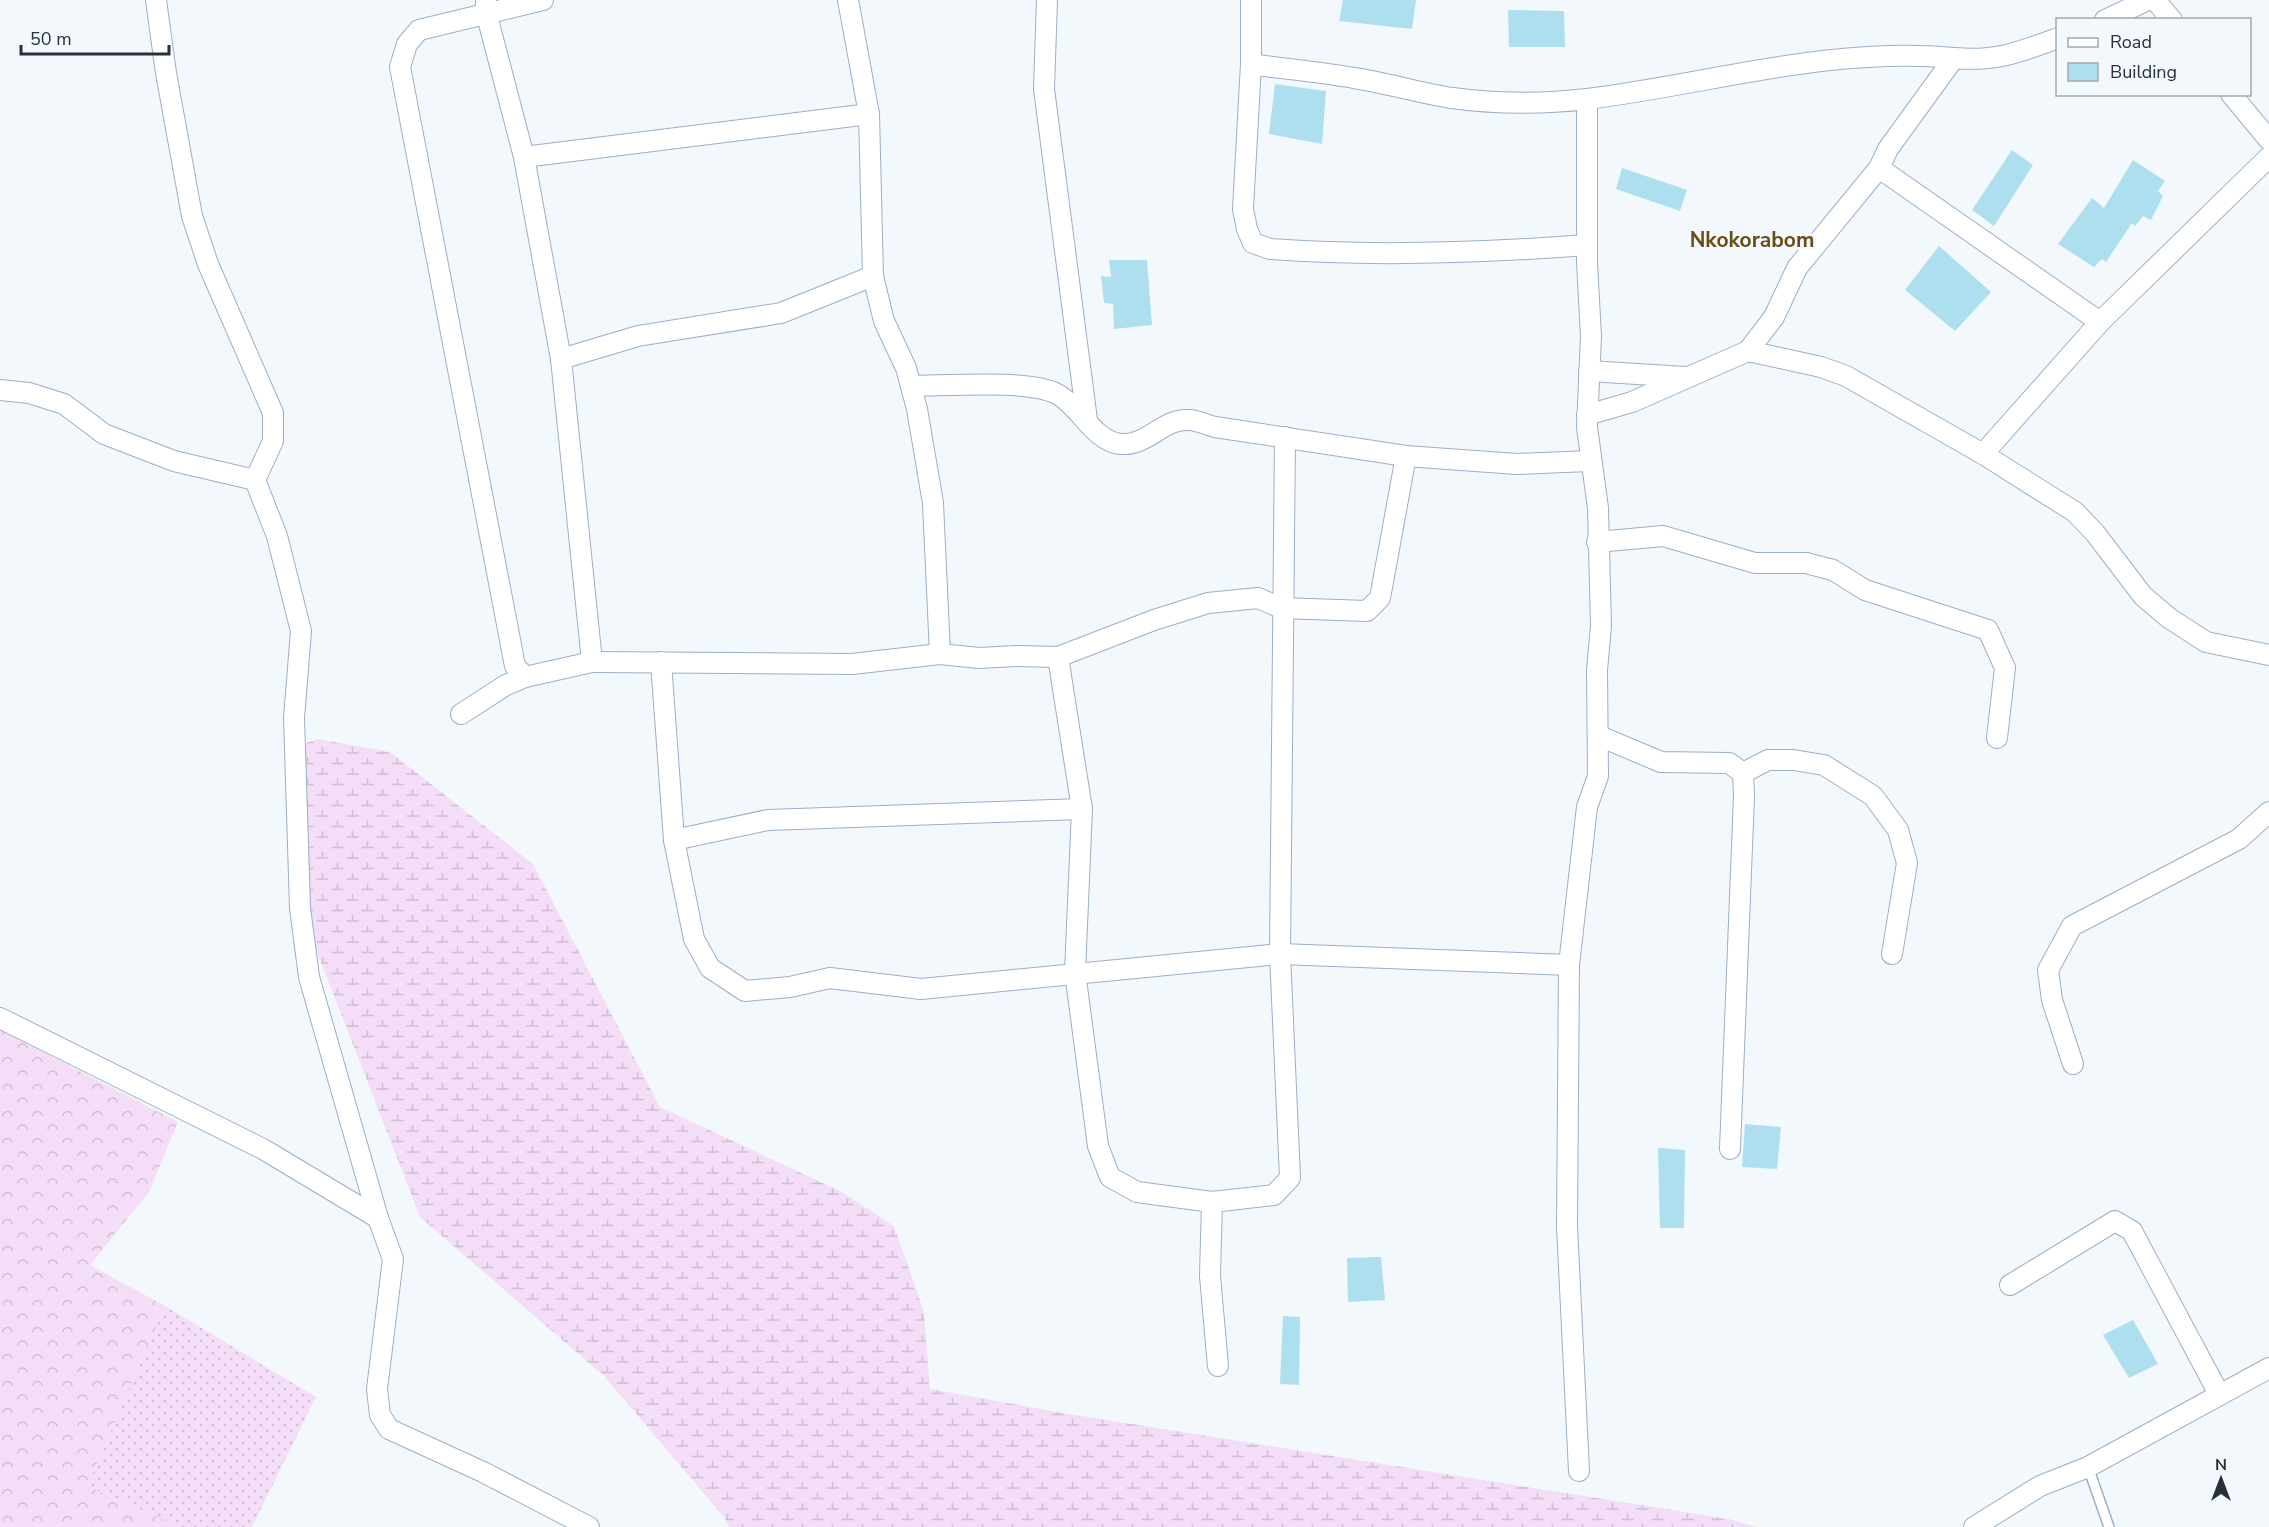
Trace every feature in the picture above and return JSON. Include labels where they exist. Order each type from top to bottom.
[{"type":"street","points":[[156,0],[166,73],[192,216],[208,264],[273,413],[273,441],[255,480],[278,536],[301,631],[294,718],[300,908],[309,977],[378,1218],[393,1260],[377,1389],[380,1415],[389,1429],[483,1472],[590,1527]]},
{"type":"street","points":[[525,677],[515,666],[400,67],[407,44],[419,30],[486,6],[543,0]]},
{"type":"street","points":[[848,0],[869,114],[873,276],[884,321],[906,368],[911,386],[933,502],[940,654]]},
{"type":"street","points":[[1047,0],[1044,89],[1087,420]]},
{"type":"street","points":[[1251,0],[1251,64],[1243,208],[1246,229],[1253,243],[1270,249],[1308,252],[1402,254],[1466,254],[1587,245]]},
{"type":"street","points":[[2109,18],[2148,0]]},
{"type":"street","points":[[2155,0],[2170,18]]},
{"type":"street","points":[[486,6],[525,157],[561,359],[592,662]]},
{"type":"street","points":[[1251,64],[1356,78],[1486,102],[1587,99],[1692,84],[1817,61],[1893,53],[1981,60],[2012,55],[2056,39]]},
{"type":"street","points":[[1587,415],[1632,402],[1748,351],[1774,317],[1797,268],[1879,168],[1888,149],[1954,58]]},
{"type":"street","points":[[2233,96],[2269,140]]},
{"type":"street","points":[[1580,1471],[1567,1226],[1569,965],[1587,807],[1598,776],[1597,670],[1601,626],[1597,542],[1598,508],[1589,460],[1587,415],[1591,336],[1587,245],[1587,99]]},
{"type":"street","points":[[525,157],[869,114]]},
{"type":"street","points":[[1983,454],[2100,322],[2269,157]]},
{"type":"street","points":[[1879,168],[2100,322]]},
{"type":"street","points":[[561,359],[638,336],[781,313],[873,276]]},
{"type":"street","points":[[1748,351],[1821,367],[1846,376],[1983,454],[2075,512],[2096,533],[2143,596],[2169,618],[2206,642],[2269,655]]},
{"type":"street","points":[[1589,371],[1689,377]]},
{"type":"street","points":[[911,386],[1002,384],[1055,392],[1069,401],[1103,438],[1120,444],[1139,441],[1177,420],[1190,420],[1215,427],[1406,456],[1518,464],[1589,460]]},
{"type":"street","points":[[0,390],[29,393],[64,404],[104,434],[174,462],[255,480]]},
{"type":"street","points":[[1058,657],[1082,809],[1075,972],[1098,1146],[1110,1178],[1137,1192],[1212,1202],[1274,1195],[1290,1178],[1280,954],[1281,609],[1285,437]]},
{"type":"street","points":[[460,714],[506,685],[525,677],[592,662],[852,664],[940,654],[978,658],[1058,657],[1154,620],[1208,603],[1258,598],[1281,609],[1367,611],[1380,598],[1406,456]]},
{"type":"street","points":[[1597,542],[1663,536],[1755,563],[1806,563],[1833,570],[1864,590],[1988,630],[2005,668],[1997,738]]},
{"type":"street","points":[[661,662],[674,840],[694,939],[710,968],[745,991],[790,987],[830,978],[921,989],[1075,972],[1280,954],[1569,965]]},
{"type":"street","points":[[1599,736],[1660,762],[1729,763],[1743,773]]},
{"type":"street","points":[[1743,773],[1768,760],[1793,760],[1824,765],[1873,795],[1898,830],[1907,863],[1892,954]]},
{"type":"street","points":[[1730,1149],[1743,773]]},
{"type":"street","points":[[674,840],[768,820],[1082,809]]},
{"type":"street","points":[[2073,1064],[2052,1000],[2048,970],[2072,926],[2238,839],[2269,812]]},
{"type":"street","points":[[0,1018],[263,1149],[378,1218]]},
{"type":"street","points":[[1212,1202],[1210,1276],[1218,1366]]},
{"type":"street","points":[[2010,1285],[2115,1221],[2132,1231],[2219,1394]]},
{"type":"street","points":[[1974,1527],[2040,1486],[2088,1467],[2269,1368]]},
{"type":"lane","points":[[2088,1467],[2109,1527]]},
{"type":"green space","points":[[317,739],[390,752],[533,864],[660,1107],[842,1192],[894,1226],[924,1312],[930,1389],[1069,1414],[1729,1519],[1756,1527],[729,1527],[724,1517],[605,1377],[420,1217],[305,921],[296,747]]},
{"type":"green space","points":[[0,1030],[178,1122],[149,1192],[90,1265],[165,1306],[87,1486],[180,1527],[0,1527]]},
{"type":"green space","points":[[165,1306],[316,1397],[252,1527],[180,1527],[87,1486]]},
{"type":"building","points":[[1343,0],[1416,0],[1412,29],[1339,21]]},
{"type":"building","points":[[1508,10],[1564,11],[1565,47],[1509,47]]},
{"type":"building","points":[[1275,84],[1326,91],[1322,144],[1269,134]]},
{"type":"building","points":[[2012,150],[2033,165],[1994,226],[1972,210]]},
{"type":"building","points":[[2133,160],[2165,181],[2158,191],[2163,196],[2151,220],[2143,216],[2135,226],[2132,223],[2106,262],[2102,259],[2094,267],[2058,244],[2092,198],[2104,208]]},
{"type":"building","points":[[1622,168],[1687,190],[1680,211],[1616,189]]},
{"type":"building","points":[[1939,246],[1991,292],[1955,331],[1905,290]]},
{"type":"building","points":[[1109,260],[1147,260],[1152,325],[1114,329],[1113,304],[1104,303],[1101,276],[1111,277]]},
{"type":"building","points":[[1745,1124],[1781,1127],[1777,1169],[1742,1167]]},
{"type":"building","points":[[1658,1148],[1685,1150],[1684,1228],[1660,1228]]},
{"type":"building","points":[[1381,1257],[1385,1300],[1348,1302],[1347,1258]]},
{"type":"building","points":[[1283,1316],[1300,1317],[1299,1385],[1280,1384]]},
{"type":"building","points":[[2133,1320],[2158,1364],[2129,1378],[2103,1335]]},
{"type":"district","name":"Nkokorabom","points":[[1752,240]]}]
